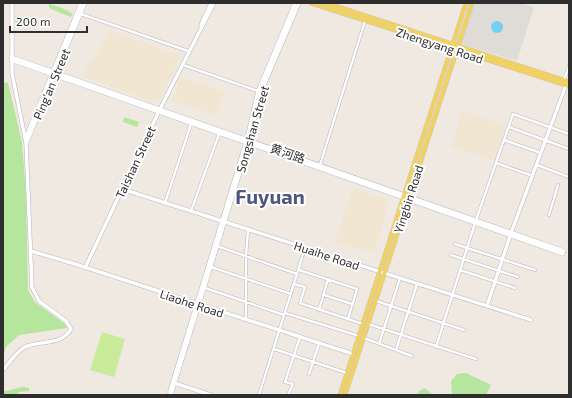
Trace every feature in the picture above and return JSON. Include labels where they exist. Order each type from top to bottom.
[{"type":"main road","points":[[3,370],[18,352],[24,348],[31,345],[52,342],[62,338],[69,333],[71,329],[66,321],[40,301],[32,288],[26,138],[12,73],[11,59],[12,3]]},
{"type":"main road","name":"Ping'an Street","points":[[26,143],[81,3]]},
{"type":"main road","name":"Ping'an Street","points":[[26,138],[85,3]]},
{"type":"main road","name":"Taishan Street","points":[[187,57],[188,51],[211,3]]},
{"type":"main road","name":"Taishan Street","points":[[85,268],[159,110],[214,3]]},
{"type":"main road","name":"Songshan Street","points":[[170,395],[248,142],[259,91],[295,3]]},
{"type":"main road","name":"Songshan Street","points":[[259,91],[299,3]]},
{"type":"main road","name":"Zhengyang Road","points":[[310,3],[452,47]]},
{"type":"main road","name":"Zhengyang Road","points":[[326,3],[452,47],[566,84]]},
{"type":"main road","name":"Yingbin Road","points":[[345,395],[365,324],[466,3]]},
{"type":"main road","name":"Yingbin Road","points":[[406,197],[458,49],[472,3]]},
{"type":"main road","name":"黄河路","points":[[11,59],[406,197]]},
{"type":"main road","points":[[487,306],[511,234],[542,153],[566,84]]},
{"type":"main road","name":"黄河路","points":[[159,110],[219,134],[320,165],[563,253]]},
{"type":"main road","name":"Huaihe Road","points":[[122,189],[530,320]]},
{"type":"main road","name":"Songshan Street","points":[[198,305],[218,246],[224,222]]},
{"type":"main road","name":"Liaohe Road","points":[[31,252],[353,354]]},
{"type":"main road","name":"Yingbin Road","points":[[365,324],[375,300],[382,272]]},
{"type":"main road","name":"Yingbin Road","points":[[340,395],[353,354],[361,337]]},
{"type":"main road","points":[[174,383],[211,395]]},
{"type":"street","points":[[80,14],[188,51]]},
{"type":"street","points":[[320,165],[365,21]]},
{"type":"street","points":[[183,65],[259,91]]},
{"type":"street","points":[[566,84],[569,66]]},
{"type":"street","points":[[436,347],[475,222],[513,114],[569,134]]},
{"type":"street","points":[[165,203],[191,124]]},
{"type":"street","points":[[509,127],[569,149]]},
{"type":"street","points":[[192,211],[219,134]]},
{"type":"street","points":[[504,140],[542,153]]},
{"type":"street","points":[[496,163],[533,176]]},
{"type":"street","points":[[537,165],[569,177]]},
{"type":"street","points":[[548,215],[558,185]]},
{"type":"street","points":[[246,320],[246,256],[248,229]]},
{"type":"street","points":[[454,244],[535,270]]},
{"type":"street","points":[[218,246],[298,274]]},
{"type":"street","points":[[258,395],[298,274],[305,248]]},
{"type":"street","points":[[451,255],[518,277]]},
{"type":"street","points":[[211,267],[291,294]]},
{"type":"street","points":[[299,270],[357,289],[348,319]]},
{"type":"street","points":[[460,270],[515,288]]},
{"type":"street","points":[[379,344],[400,278]]},
{"type":"street","points":[[319,310],[328,280]]},
{"type":"street","points":[[294,284],[305,287],[300,303],[476,359]]},
{"type":"street","points":[[396,350],[418,284]]},
{"type":"street","points":[[204,288],[361,337],[412,356]]},
{"type":"street","points":[[324,295],[352,304]]},
{"type":"street","points":[[375,300],[464,330]]},
{"type":"street","points":[[288,395],[293,384],[285,382],[300,337]]},
{"type":"street","points":[[309,374],[319,343]]},
{"type":"street","points":[[274,349],[347,373]]},
{"type":"shaded area","points":[[474,3],[521,3],[534,7],[517,61],[461,44]]},
{"type":"shaded area","points":[[109,30],[181,56],[158,103],[82,77],[91,61],[97,55]]},
{"type":"shaded area","points":[[181,77],[225,92],[215,115],[172,100]]},
{"type":"shaded area","points":[[462,111],[506,125],[495,161],[451,147]]},
{"type":"shaded area","points":[[353,188],[386,199],[384,206],[388,207],[374,251],[372,250],[371,253],[335,242]]},
{"type":"green space","points":[[49,4],[62,8],[73,14],[71,17],[49,8]]},
{"type":"green space","points":[[15,16],[19,16],[19,20],[33,24],[32,27],[15,22]]},
{"type":"green space","points":[[3,82],[8,83],[22,142],[26,193],[28,290],[35,302],[65,324],[67,328],[19,335],[6,347],[3,357]]},
{"type":"green space","points":[[124,117],[139,122],[137,127],[123,122]]},
{"type":"green space","points":[[102,332],[125,339],[114,377],[90,370]]},
{"type":"green space","points":[[466,373],[491,385],[486,395],[452,395],[451,381],[457,374]]},
{"type":"green space","points":[[23,387],[29,388],[29,391],[19,392],[19,395],[3,395],[3,391]]},
{"type":"green space","points":[[425,388],[433,395],[417,395],[419,391]]},
{"type":"water","points":[[497,21],[501,23],[503,27],[501,31],[497,33],[493,31],[491,27],[493,23]]},
{"type":"district","name":"Fuyuan","points":[[270,196]]}]
